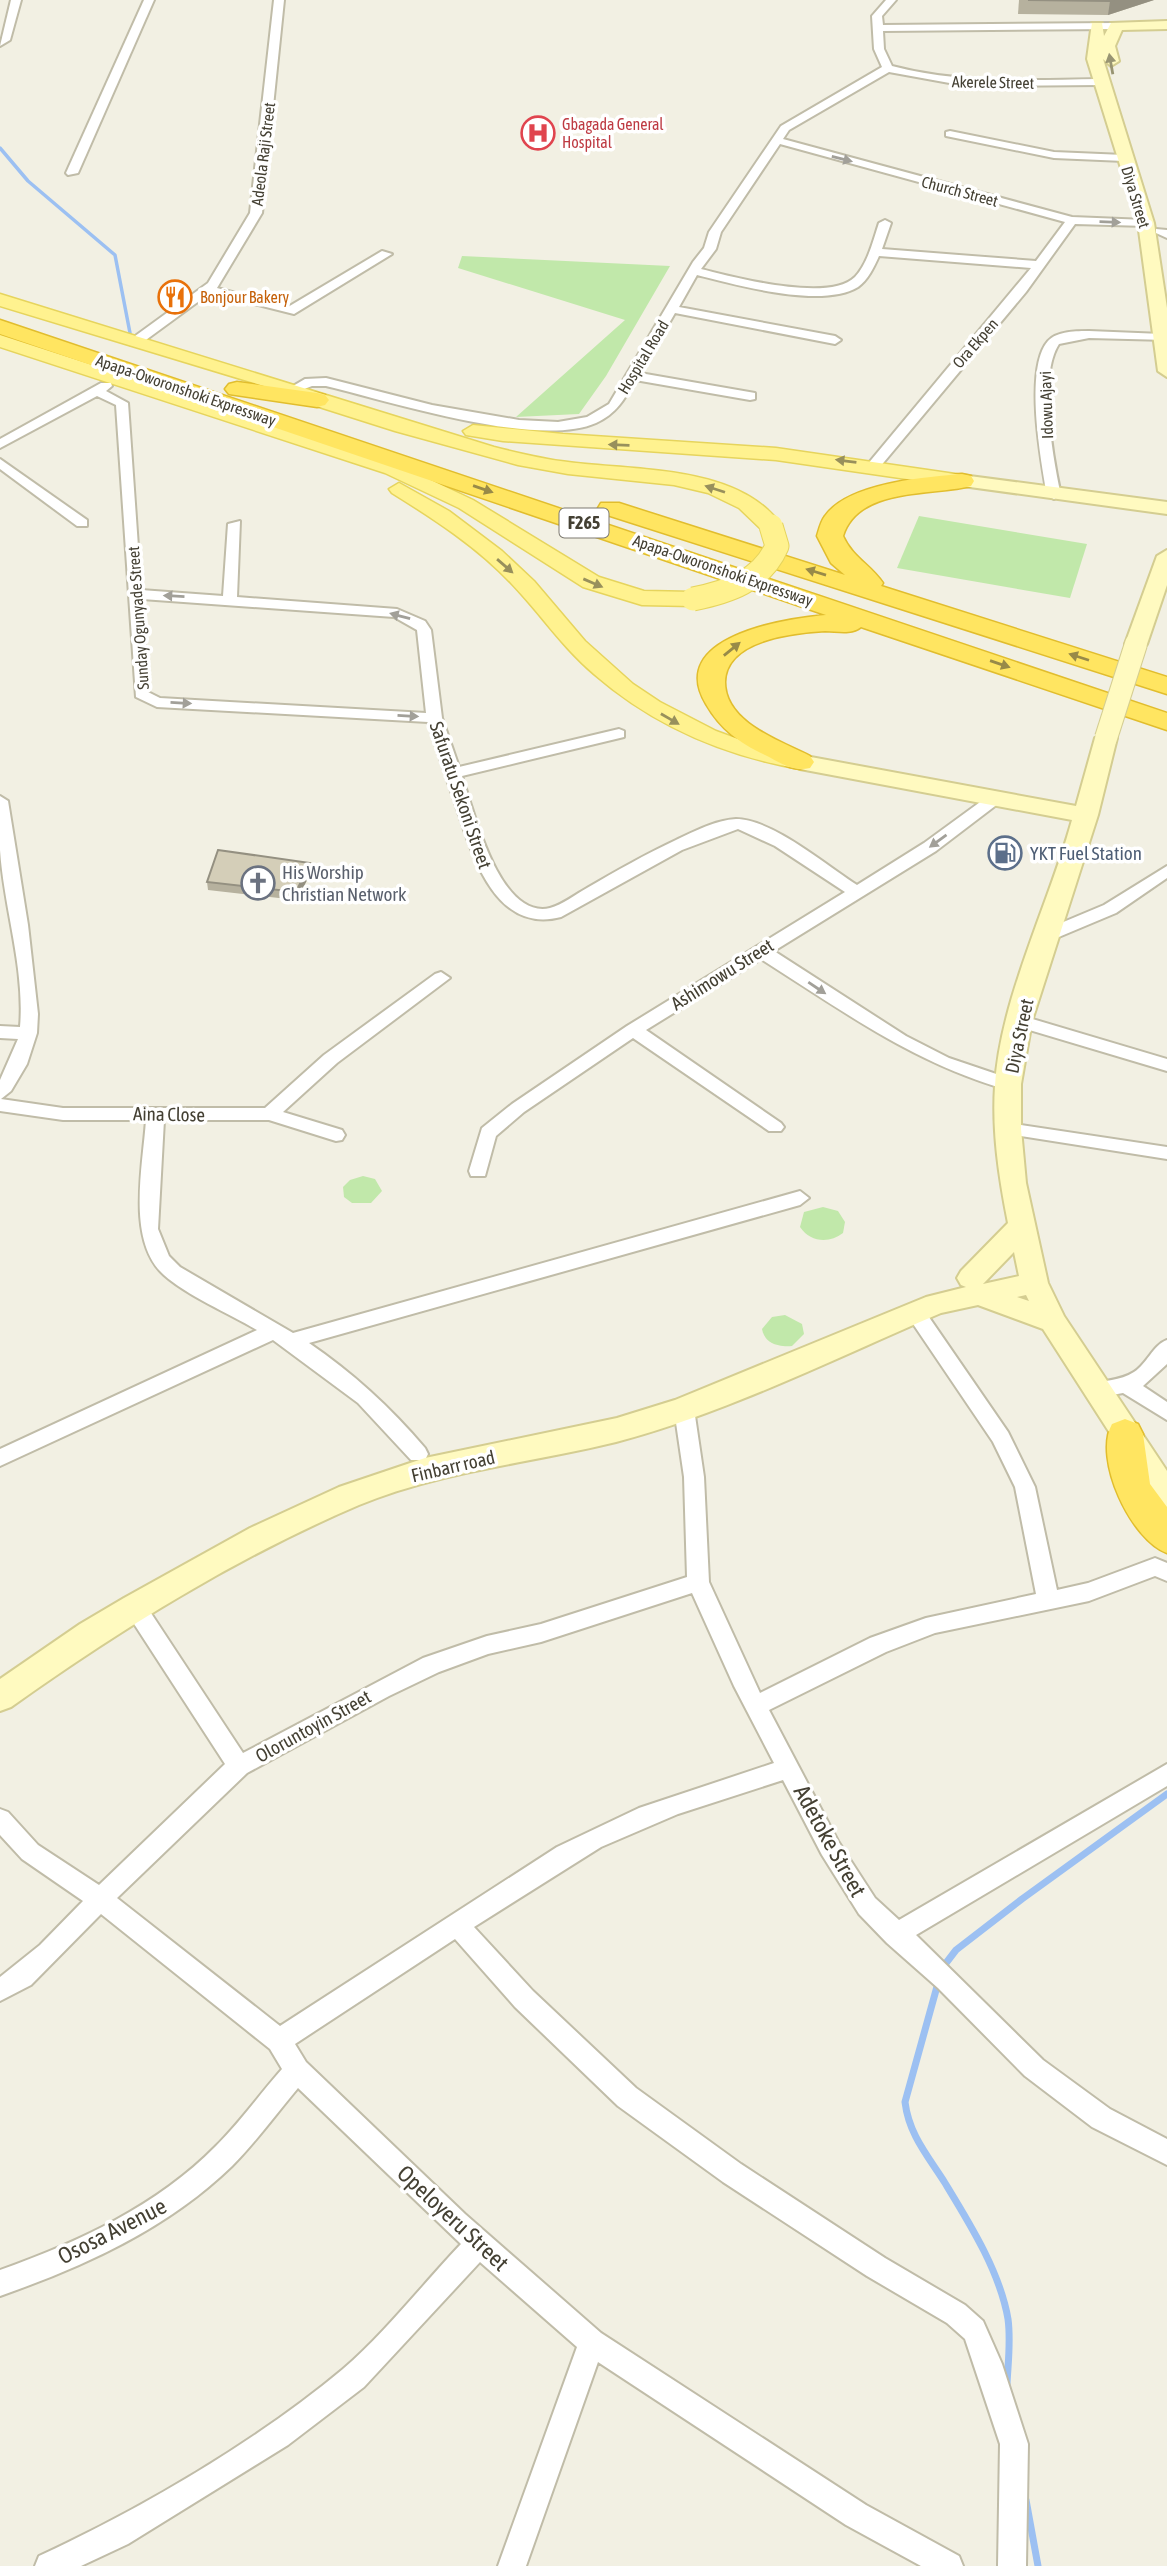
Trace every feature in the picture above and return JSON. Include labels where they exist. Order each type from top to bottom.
[{"type":"highway","name":"Apapa-Oworonshoki Expressway","points":[[0,314],[234,391],[297,417],[1167,722]]},
{"type":"highway","name":"Apapa-Oworonshoki Expressway","points":[[0,327],[179,393],[297,417],[978,623],[1167,686]]},
{"type":"highway","points":[[179,393],[284,392],[297,417]]},
{"type":"highway","points":[[961,481],[891,489],[857,501],[835,519],[831,530],[832,545],[839,558],[870,583],[978,623]]},
{"type":"highway","points":[[800,762],[742,731],[719,707],[712,694],[711,680],[715,668],[731,647],[747,638],[785,626],[831,621],[876,628],[970,653]]},
{"type":"highway","points":[[1125,1434],[1150,1487],[1167,1537]]},
{"type":"main road","points":[[1115,26],[1167,25]]},
{"type":"main road","name":"Diya Street","points":[[1097,26],[1095,59],[1100,82],[1124,158],[1158,229],[1162,338],[1167,371]]},
{"type":"main road","name":"Diya Street","points":[[1115,26],[1107,46],[1114,82],[1128,139],[1158,229],[1167,271]]},
{"type":"main road","name":"Apapa-Oworonshoki Expressway","points":[[0,300],[135,342],[234,391]]},
{"type":"main road","name":"Apapa-Oworonshoki Expressway","points":[[0,341],[117,380],[179,393]]},
{"type":"main road","points":[[356,412],[563,443],[712,449],[874,465],[1054,495],[1167,508]]},
{"type":"main road","points":[[325,448],[360,457],[430,485],[504,527],[591,582],[642,598],[693,598],[733,588],[764,569],[777,545],[771,526],[764,516],[736,496],[708,487],[665,479],[579,470],[514,458],[430,436],[356,412]]},
{"type":"main road","name":"Apapa-Oworonshoki Expressway","points":[[297,417],[356,412]]},
{"type":"main road","name":"Apapa-Oworonshoki Expressway","points":[[297,417],[325,448]]},
{"type":"main road","points":[[325,448],[427,506],[470,537],[508,568],[611,680],[688,729],[775,758],[998,801],[1084,821]]},
{"type":"main road","points":[[1136,503],[1157,501],[1167,496]]},
{"type":"main road","points":[[1094,500],[1167,522]]},
{"type":"main road","name":"Diya Street","points":[[1125,1434],[1053,1321],[1031,1273],[1021,1227],[1008,1129],[1008,1084],[1019,1021],[1084,821],[1096,769],[1167,556]]},
{"type":"main road","points":[[1035,806],[1068,791],[1096,769]]},
{"type":"main road","points":[[998,801],[1035,806],[1084,821]]},
{"type":"main road","points":[[974,1286],[1021,1227]]},
{"type":"main road","points":[[927,1302],[974,1286],[1031,1273]]},
{"type":"main road","points":[[974,1286],[1053,1321]]},
{"type":"main road","name":"Finbarr road","points":[[0,1697],[91,1633],[135,1607],[261,1537],[351,1496],[425,1470],[617,1430],[684,1409],[927,1302]]},
{"type":"main road","name":"Finbarr road","points":[[0,1675],[121,1595],[179,1561],[253,1521],[344,1480],[418,1454],[611,1416],[676,1396],[927,1302]]},
{"type":"street","points":[[0,43],[5,40],[16,0]]},
{"type":"street","points":[[72,173],[149,0]]},
{"type":"street","name":"Adeola Raji Street","points":[[135,342],[208,289],[240,244],[256,213],[279,0]]},
{"type":"street","points":[[888,68],[880,58],[876,35],[879,28],[877,16],[889,0]]},
{"type":"street","points":[[879,28],[1115,26]]},
{"type":"street","name":"Akerele Street","points":[[888,68],[918,77],[965,83],[1100,82]]},
{"type":"street","name":"Hospital Road","points":[[284,392],[310,382],[326,382],[456,415],[524,424],[559,425],[592,421],[607,413],[710,249],[718,228],[776,140],[798,119],[888,68]]},
{"type":"street","points":[[950,134],[1055,155],[1124,158]]},
{"type":"street","name":"Church Street","points":[[776,140],[1072,220],[1158,229]]},
{"type":"street","name":"Ora Ekpen","points":[[874,465],[1040,265],[1072,220]]},
{"type":"street","points":[[694,271],[827,293],[840,291],[856,283],[875,252],[885,223]]},
{"type":"street","points":[[875,252],[1040,265]]},
{"type":"street","points":[[208,289],[290,311],[386,254]]},
{"type":"street","points":[[671,309],[835,340]]},
{"type":"street","name":"Idowu Ajayi","points":[[1054,495],[1042,370],[1049,346],[1054,340],[1073,336],[1162,338]]},
{"type":"street","points":[[632,376],[750,396]]},
{"type":"street","points":[[0,444],[117,380]]},
{"type":"street","name":"Sunday Ogunyade Street","points":[[95,392],[111,396],[122,404],[141,694],[148,699],[434,718]]},
{"type":"street","points":[[0,434],[45,418]]},
{"type":"street","points":[[0,463],[82,523]]},
{"type":"street","points":[[230,599],[235,524]]},
{"type":"street","name":"Safuratu Sekoni Street","points":[[135,594],[397,613],[409,617],[424,630],[434,718],[489,876],[528,912],[555,913],[702,832],[736,824],[766,835],[855,891]]},
{"type":"street","points":[[452,774],[619,734]]},
{"type":"street","name":"Ashimowu Street","points":[[478,1171],[488,1133],[518,1108],[633,1030],[930,847],[998,801]]},
{"type":"street","points":[[0,802],[21,923],[29,1010],[27,1033],[10,1082],[0,1093]]},
{"type":"street","points":[[1048,935],[1110,909],[1167,871]]},
{"type":"street","points":[[760,950],[900,1040],[943,1062],[1008,1084]]},
{"type":"street","points":[[270,1114],[300,1082],[331,1057],[441,978]]},
{"type":"street","points":[[1019,1021],[1159,1062],[1167,1048]]},
{"type":"street","points":[[633,1030],[775,1127]]},
{"type":"street","points":[[0,1032],[27,1033]]},
{"type":"street","name":"Aina Close","points":[[0,1105],[63,1114],[270,1114],[336,1135]]},
{"type":"street","points":[[155,1114],[149,1229],[161,1260],[173,1272],[294,1340],[380,1410],[418,1454]]},
{"type":"street","points":[[1008,1129],[1167,1153]]},
{"type":"street","points":[[294,1340],[800,1198]]},
{"type":"street","points":[[927,1302],[1025,1487],[1048,1599]]},
{"type":"street","points":[[0,1458],[275,1330]]},
{"type":"street","points":[[1096,1390],[1129,1387],[1152,1370],[1167,1348]]},
{"type":"street","points":[[1129,1387],[1167,1412]]},
{"type":"street","name":"Adetoke Street","points":[[684,1409],[694,1476],[698,1582],[733,1662],[838,1860],[867,1906],[895,1935],[947,1980],[1034,2068],[1101,2118],[1167,2152]]},
{"type":"street","points":[[757,1705],[878,1645],[934,1624],[1089,1592],[1155,1567],[1167,1572]]},
{"type":"street","name":"Oloruntoyin Street","points":[[0,1990],[22,1977],[48,1953],[100,1899],[239,1766],[380,1689],[431,1665],[487,1644],[541,1633],[698,1582]]},
{"type":"street","points":[[135,1607],[239,1766]]},
{"type":"street","points":[[279,2041],[565,1854],[612,1827],[656,1809],[790,1768]]},
{"type":"street","points":[[895,1935],[1167,1774]]},
{"type":"street","name":"Opeloyeru Street","points":[[0,1818],[30,1852],[100,1899],[279,2041],[297,2070],[479,2245],[592,2342],[856,2515],[949,2566]]},
{"type":"street","points":[[458,1926],[524,1999],[627,2097],[742,2179],[876,2267],[956,2314],[974,2330],[989,2364],[1014,2444],[1012,2566]]},
{"type":"street","name":"Ososa Avenue","points":[[0,2283],[114,2235],[172,2201],[224,2155],[297,2070]]},
{"type":"street","points":[[49,2566],[118,2534],[278,2435],[354,2377],[479,2245]]},
{"type":"street","points":[[512,2566],[592,2342]]},
{"type":"green space","points":[[462,256],[670,266],[606,376],[579,414],[516,417],[625,320],[458,268]]},
{"type":"green space","points":[[919,516],[1087,544],[1070,598],[897,568]]},
{"type":"green space","points":[[363,1176],[375,1179],[382,1191],[371,1203],[352,1203],[344,1197],[343,1187],[350,1180]]},
{"type":"green space","points":[[823,1207],[838,1211],[845,1222],[843,1233],[838,1237],[820,1240],[809,1236],[800,1227],[804,1212]]},
{"type":"green space","points":[[785,1315],[802,1324],[804,1334],[792,1346],[773,1344],[762,1329],[772,1317]]},
{"type":"building","points":[[1028,0],[1114,0],[1110,1]]},
{"type":"building","name":"His Worship Christian Network","points":[[218,850],[310,863],[296,892],[207,882]]},
{"type":"waterway","points":[[0,148],[28,181],[115,255],[130,333]]},
{"type":"waterway","points":[[943,1967],[956,1950],[1022,1899],[1167,1794]]},
{"type":"waterway","points":[[938,1983],[905,2102],[907,2114],[915,2135],[974,2232],[998,2284],[1009,2327],[1007,2384]]},
{"type":"waterway","points":[[1026,2500],[1038,2566]]},
{"type":"place","name":"Gbagada General Hospital","points":[[538,133]]},
{"type":"place","name":"Bonjour Bakery","points":[[175,297]]},
{"type":"place","name":"YKT Fuel Station","points":[[1005,853]]},
{"type":"place","name":"His Worship Christian Network","points":[[258,883]]}]
